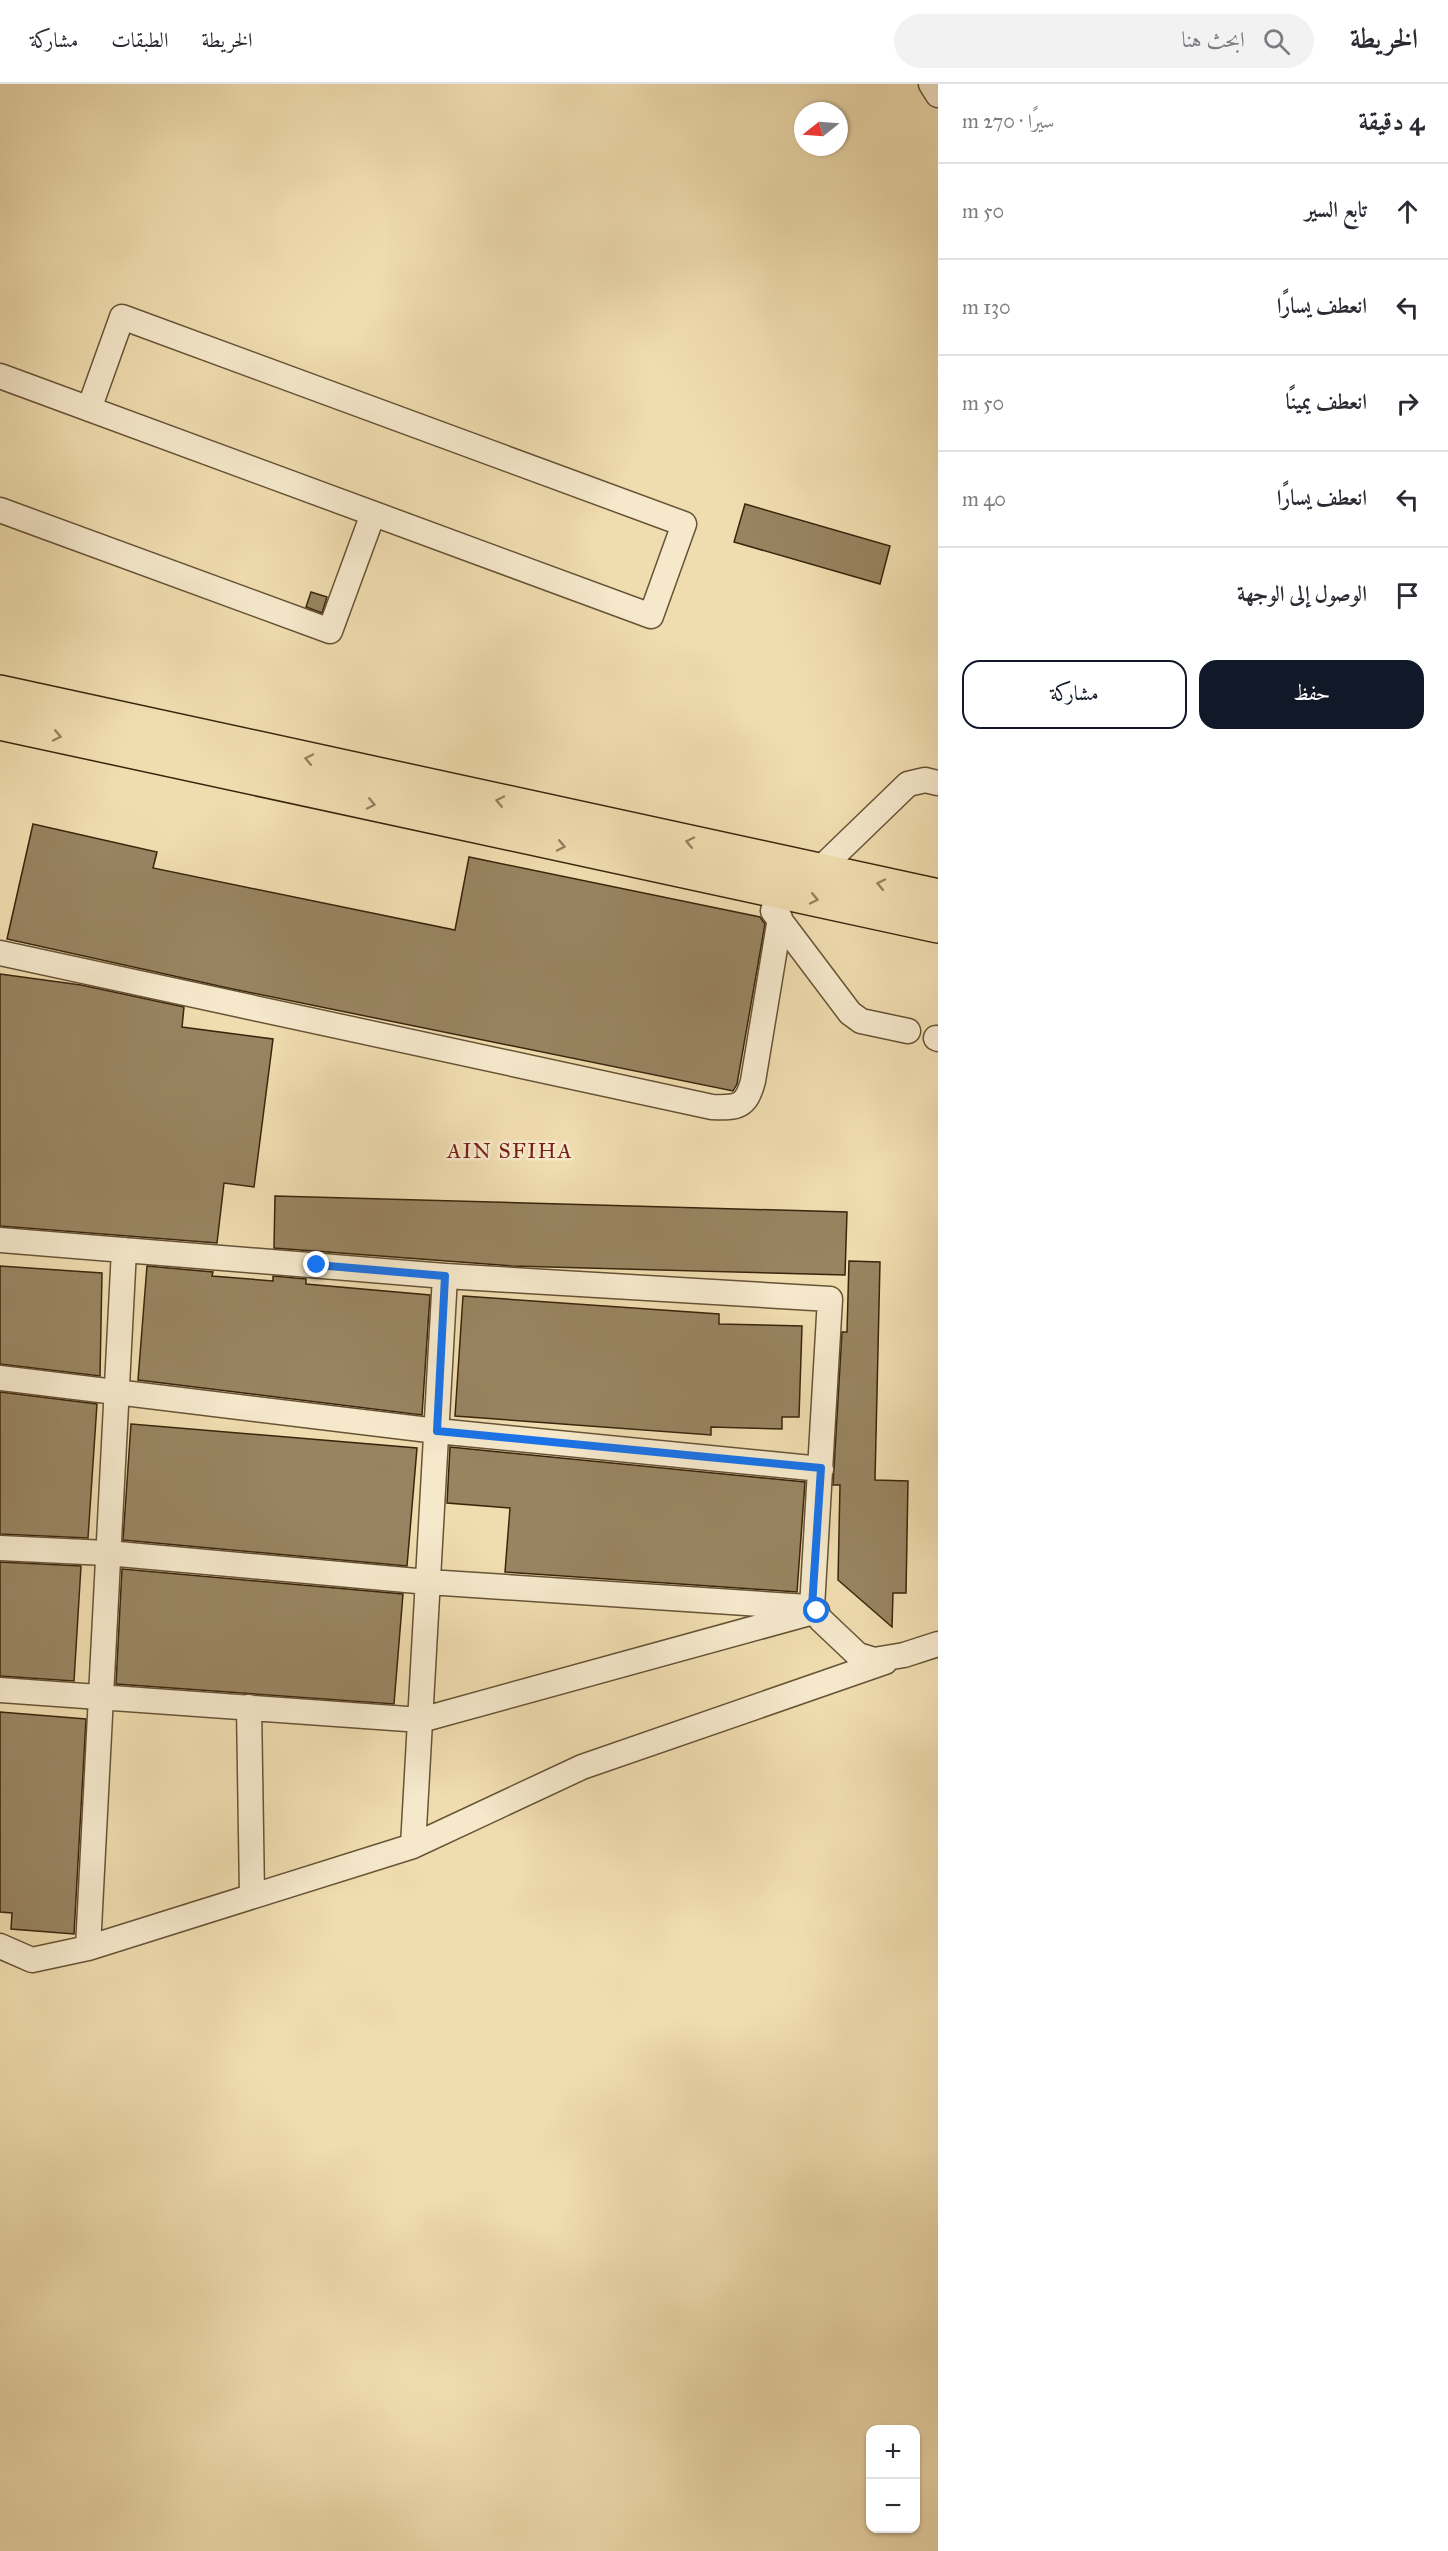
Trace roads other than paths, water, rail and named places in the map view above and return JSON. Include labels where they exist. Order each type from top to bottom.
[{"type":"highway","points":[[0,692],[938,896]]},
{"type":"highway","points":[[0,723],[938,926]]},
{"type":"street","points":[[931,84],[938,95]]},
{"type":"street","points":[[0,376],[89,409],[373,514],[651,616],[684,524],[122,317],[89,409]]},
{"type":"street","points":[[0,510],[330,632],[373,514]]},
{"type":"street","points":[[819,870],[908,784],[925,780],[938,783]]},
{"type":"street","points":[[744,885],[780,918],[850,1012],[861,1021],[908,1031]]},
{"type":"street","points":[[0,953],[688,1102],[730,1108],[739,1106],[748,1097],[753,1081],[780,918]]},
{"type":"street","points":[[0,1240],[445,1276],[830,1299],[815,1609],[821,1620],[858,1655],[874,1660],[904,1655]]},
{"type":"street","points":[[88,1948],[124,1250]]},
{"type":"street","points":[[413,1846],[445,1276]]},
{"type":"street","points":[[0,1378],[437,1431],[821,1468]]},
{"type":"street","points":[[0,1548],[107,1553],[428,1582],[815,1609]]},
{"type":"street","points":[[0,1690],[421,1720],[815,1609]]},
{"type":"street","points":[[0,1946],[32,1960],[88,1948],[413,1846],[582,1767],[938,1644]]},
{"type":"street","points":[[249,1707],[252,1895]]},
{"type":"district","name":"AIN SFIHA","points":[[510,1151]]}]
